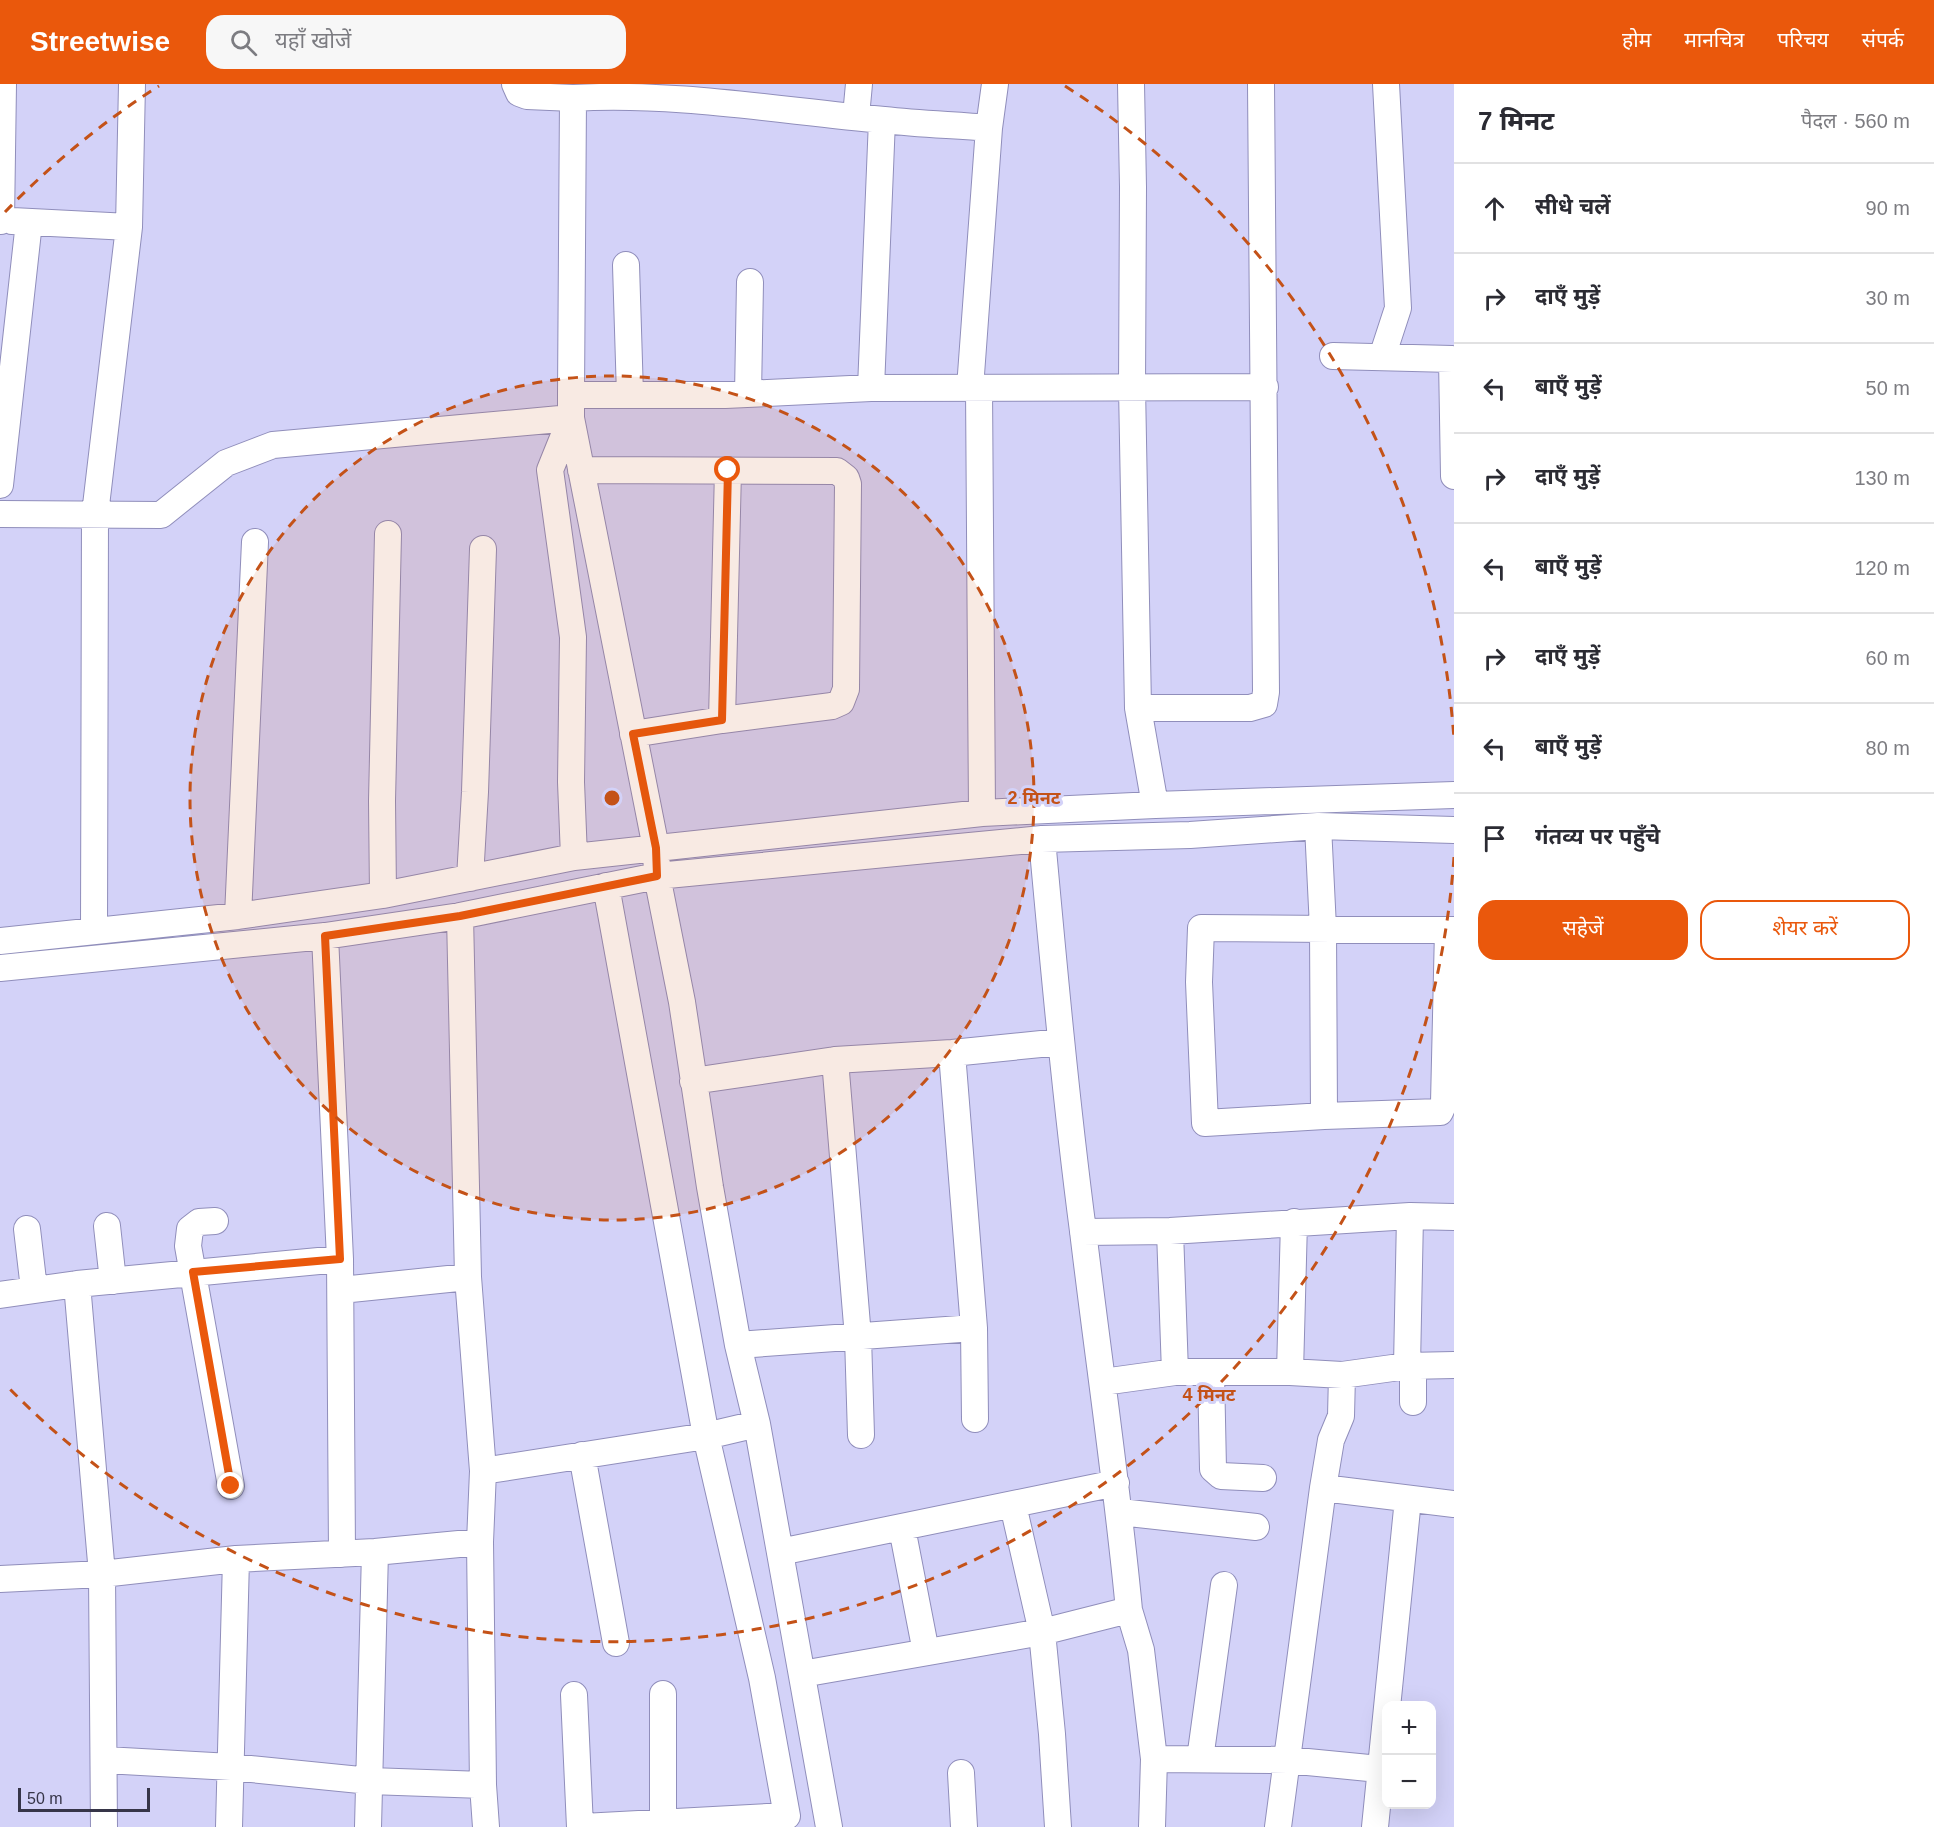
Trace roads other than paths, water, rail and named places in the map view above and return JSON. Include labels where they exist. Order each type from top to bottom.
[{"type":"street","points":[[3,84],[1,221],[129,227]]},
{"type":"street","points":[[94,931],[95,514],[129,227],[132,84]]},
{"type":"street","points":[[515,84],[519,93],[527,96],[573,99],[614,90],[737,94],[882,120],[989,128]]},
{"type":"street","points":[[856,116],[859,84]]},
{"type":"street","points":[[982,813],[975,388],[989,128],[994,84]]},
{"type":"street","points":[[1131,84],[1132,387],[1138,708],[1155,805]]},
{"type":"street","points":[[1138,708],[1250,708],[1264,704],[1266,692],[1265,387],[1261,84]]},
{"type":"street","points":[[1383,357],[1398,308],[1386,84]]},
{"type":"street","points":[[573,99],[571,407],[581,470],[656,848],[657,876],[682,1002],[693,1081],[738,1345],[757,1424],[829,1827]]},
{"type":"street","points":[[871,388],[882,120]]},
{"type":"street","points":[[0,485],[29,222]]},
{"type":"street","points":[[626,265],[630,395]]},
{"type":"street","points":[[748,394],[750,282]]},
{"type":"street","points":[[1333,356],[1453,359],[1454,476]]},
{"type":"street","points":[[0,514],[161,514],[226,463],[273,445],[571,407],[630,395],[748,394],[871,388],[1265,387]]},
{"type":"street","points":[[571,407],[550,470],[573,637],[571,782],[574,857]]},
{"type":"street","points":[[581,470],[837,471],[846,478],[848,484],[846,689],[841,702],[832,706],[633,734]]},
{"type":"street","points":[[722,720],[728,470]]},
{"type":"street","points":[[382,895],[388,534]]},
{"type":"street","points":[[238,916],[255,542]]},
{"type":"street","points":[[470,878],[483,549]]},
{"type":"street","points":[[0,941],[238,916],[382,895],[574,857],[982,813],[1454,795]]},
{"type":"street","points":[[0,968],[325,936],[460,916],[657,876],[1042,839],[1190,835],[1318,826],[1454,830]]},
{"type":"street","points":[[1318,826],[1323,928],[1324,1116]]},
{"type":"street","points":[[1042,839],[1061,1042],[1083,1232],[1120,1512],[1129,1610],[1141,1650],[1154,1759],[1152,1827]]},
{"type":"street","points":[[574,1695],[582,1827],[663,1822],[788,1821],[762,1678],[706,1436],[606,886]]},
{"type":"street","points":[[460,916],[468,1277],[483,1471],[480,1542],[483,1785],[486,1827]]},
{"type":"street","points":[[1201,928],[1451,930],[1444,1103],[1440,1112],[1205,1123],[1199,982],[1201,928]]},
{"type":"street","points":[[325,936],[341,1290],[342,1554]]},
{"type":"street","points":[[693,1081],[835,1060],[952,1053],[1061,1042]]},
{"type":"street","points":[[952,1053],[974,1328],[975,1419]]},
{"type":"street","points":[[835,1060],[858,1336],[861,1435]]},
{"type":"street","points":[[1083,1232],[1170,1231],[1410,1215],[1454,1217]]},
{"type":"street","points":[[1410,1215],[1410,1366],[1413,1402]]},
{"type":"street","points":[[215,1221],[199,1222],[190,1229],[188,1246],[231,1486]]},
{"type":"street","points":[[1290,1372],[1294,1222]]},
{"type":"street","points":[[107,1226],[113,1281]]},
{"type":"street","points":[[27,1229],[34,1289]]},
{"type":"street","points":[[1170,1231],[1175,1372]]},
{"type":"street","points":[[0,1295],[77,1284],[340,1259]]},
{"type":"street","points":[[341,1290],[468,1277]]},
{"type":"street","points":[[77,1284],[102,1574],[104,1827]]},
{"type":"street","points":[[738,1345],[974,1328]]},
{"type":"street","points":[[1103,1382],[1175,1372],[1290,1372],[1342,1375],[1410,1366],[1454,1365]]},
{"type":"street","points":[[1211,1372],[1213,1469],[1221,1476],[1263,1478]]},
{"type":"street","points":[[1278,1827],[1323,1488],[1331,1440],[1341,1416],[1342,1375]]},
{"type":"street","points":[[483,1471],[706,1436],[757,1424]]},
{"type":"street","points":[[582,1455],[616,1643]]},
{"type":"street","points":[[780,1552],[1116,1483]]},
{"type":"street","points":[[1323,1488],[1454,1504]]},
{"type":"street","points":[[1375,1827],[1379,1769],[1408,1498]]},
{"type":"street","points":[[1013,1505],[1042,1632],[1058,1827]]},
{"type":"street","points":[[1120,1512],[1256,1527]]},
{"type":"street","points":[[902,1528],[927,1652]]},
{"type":"street","points":[[0,1579],[102,1574],[236,1559],[375,1552],[480,1542]]},
{"type":"street","points":[[368,1827],[375,1552]]},
{"type":"street","points":[[229,1827],[236,1559]]},
{"type":"street","points":[[1200,1759],[1224,1585]]},
{"type":"street","points":[[802,1674],[1042,1632],[1129,1610]]},
{"type":"street","points":[[663,1694],[663,1822]]},
{"type":"street","points":[[1154,1759],[1287,1760],[1379,1769]]},
{"type":"street","points":[[105,1760],[231,1767],[369,1781],[483,1785]]},
{"type":"street","points":[[961,1773],[964,1827]]}]
